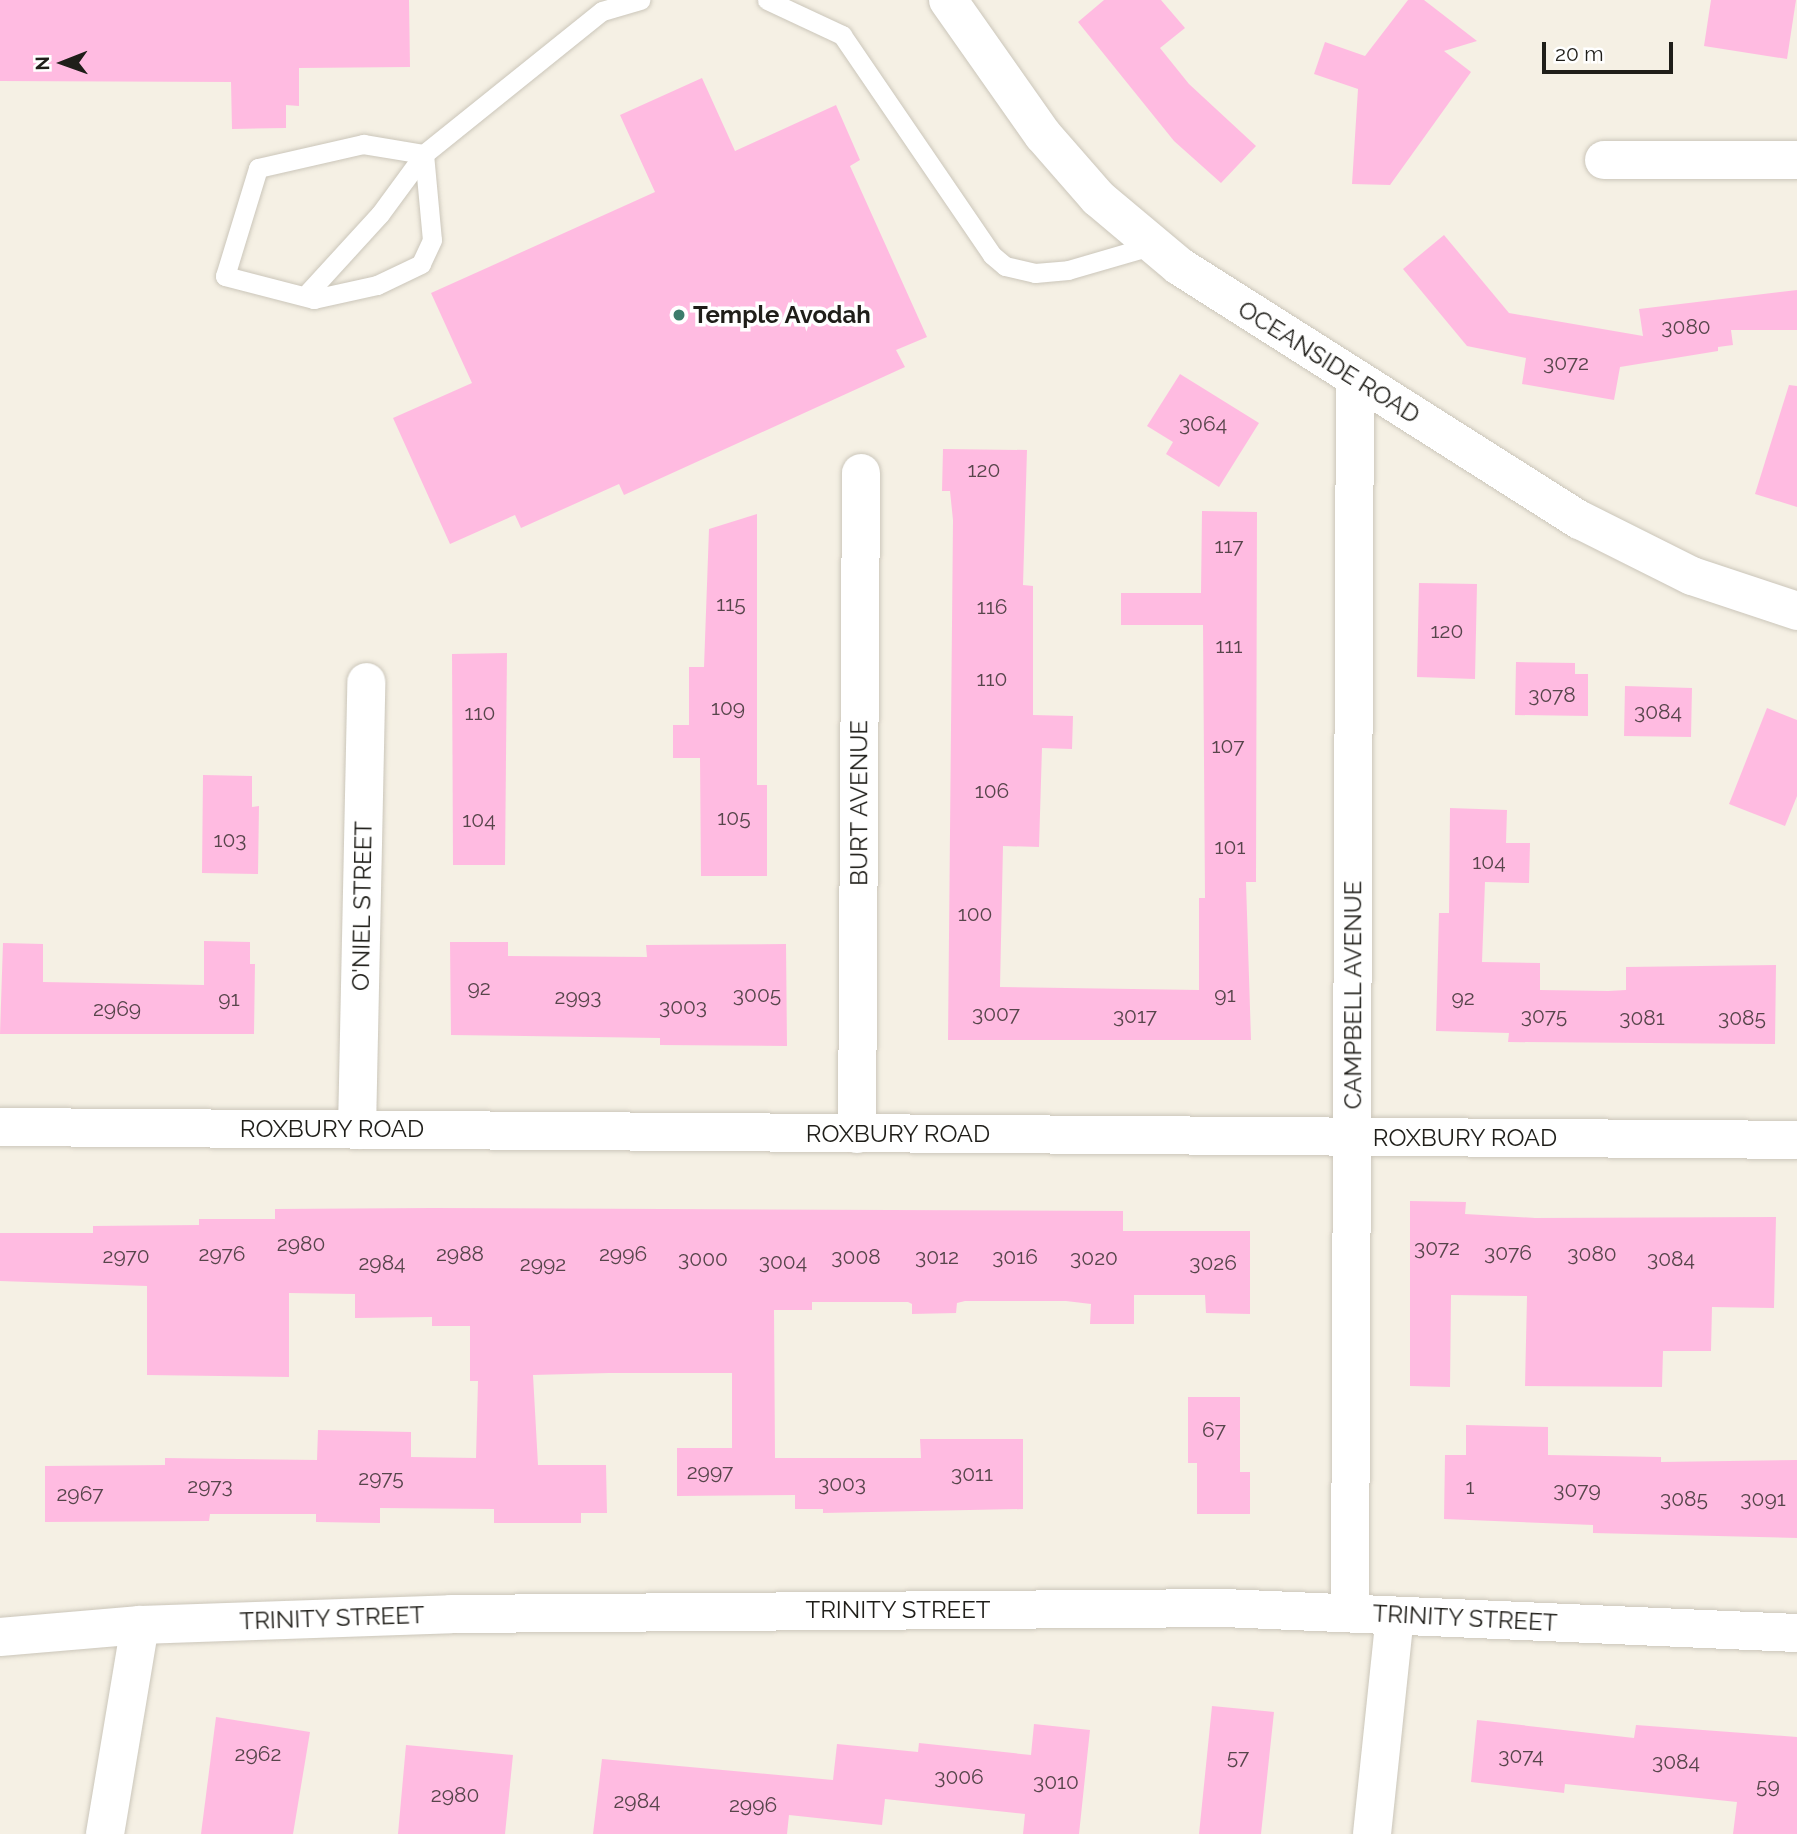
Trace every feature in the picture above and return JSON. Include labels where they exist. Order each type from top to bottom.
[{"type":"street","name":"OCEANSIDE ROAD","points":[[948,0],[1043,135],[1098,198],[1179,266],[1580,520],[1692,576],[1797,611]]},
{"type":"street","points":[[1604,160],[1797,160]]},
{"type":"street","name":"CAMPBELL AVENUE","points":[[1350,1611],[1355,379]]},
{"type":"street","name":"BURT AVENUE","points":[[857,1134],[861,473]]},
{"type":"street","name":"O'NIEL STREET","points":[[357,1130],[366,682]]},
{"type":"street","name":"ROXBURY ROAD","points":[[0,1127],[1797,1140]]},
{"type":"street","name":"TRINITY STREET","points":[[0,1637],[140,1625],[451,1614],[1224,1608],[1350,1611],[1395,1616],[1797,1633]]},
{"type":"street","points":[[1372,1834],[1395,1616]]},
{"type":"street","points":[[105,1834],[140,1625]]},
{"type":"lane","points":[[310,297],[380,214],[424,154],[602,11],[640,0]]},
{"type":"lane","points":[[767,0],[842,35],[992,255],[1005,266],[1020,273],[1068,270],[1154,245]]},
{"type":"lane","points":[[363,144],[424,154],[432,240],[421,264],[377,285],[310,297],[225,276],[258,168],[363,144]]},
{"type":"building","points":[[0,0],[409,0],[410,67],[299,68],[299,106],[286,105],[286,128],[232,129],[231,82],[0,81]]},
{"type":"building","points":[[1104,0],[1161,0],[1185,28],[1160,48],[1189,84],[1256,146],[1221,183],[1174,141],[1078,22]]},
{"type":"building","points":[[1408,0],[1424,0],[1477,41],[1444,51],[1471,72],[1390,185],[1352,184],[1358,89],[1314,74],[1325,42],[1365,56]]},
{"type":"building","points":[[1711,0],[1796,0],[1787,59],[1704,46]]},
{"type":"building","name":"Temple Avodah","points":[[702,78],[735,151],[836,105],[860,160],[850,166],[927,337],[896,350],[905,367],[624,495],[619,484],[521,528],[515,515],[450,544],[393,418],[472,383],[431,293],[655,192],[620,115]]},
{"type":"building","points":[[1444,235],[1509,313],[1643,336],[1639,309],[1797,290],[1797,330],[1731,330],[1733,345],[1718,347],[1718,351],[1620,367],[1614,400],[1522,384],[1526,358],[1467,346],[1403,269]]},
{"type":"building","points":[[1180,374],[1259,423],[1219,487],[1166,454],[1173,442],[1147,426]]},
{"type":"building","points":[[1789,385],[1797,386],[1797,507],[1755,494]]},
{"type":"building","points":[[943,449],[1027,450],[1023,585],[1033,586],[1033,715],[1073,716],[1072,749],[1042,748],[1039,847],[1003,846],[1000,987],[1199,990],[1199,898],[1205,898],[1203,625],[1121,625],[1121,593],[1201,593],[1202,511],[1257,512],[1256,882],[1246,882],[1251,1040],[948,1040],[953,520],[950,491],[942,491]]},
{"type":"building","points":[[757,514],[757,785],[767,785],[767,876],[701,876],[700,758],[673,758],[673,725],[689,725],[689,667],[704,667],[709,529]]},
{"type":"building","points":[[1419,583],[1477,584],[1475,679],[1417,677]]},
{"type":"building","points":[[507,653],[505,865],[453,865],[452,654]]},
{"type":"building","points":[[1516,662],[1575,663],[1575,674],[1588,674],[1588,716],[1515,715]]},
{"type":"building","points":[[1625,686],[1692,688],[1691,737],[1624,736]]},
{"type":"building","points":[[1767,708],[1797,720],[1797,796],[1785,826],[1729,804]]},
{"type":"building","points":[[203,775],[252,776],[252,807],[259,806],[258,874],[202,873]]},
{"type":"building","points":[[1450,808],[1507,810],[1506,843],[1530,843],[1529,883],[1485,882],[1482,962],[1540,963],[1540,990],[1608,991],[1626,990],[1626,967],[1776,965],[1775,1044],[1508,1042],[1509,1033],[1436,1031],[1439,913],[1449,913]]},
{"type":"building","points":[[204,941],[250,942],[250,964],[255,964],[254,1034],[0,1034],[3,943],[43,944],[43,982],[204,985]]},
{"type":"building","points":[[450,942],[508,942],[508,956],[647,957],[646,945],[786,944],[787,1046],[660,1045],[660,1038],[451,1035]]},
{"type":"building","points":[[1410,1201],[1466,1202],[1465,1214],[1535,1218],[1776,1217],[1774,1308],[1712,1307],[1711,1351],[1663,1351],[1662,1387],[1525,1386],[1527,1296],[1451,1295],[1450,1387],[1410,1386]]},
{"type":"building","points":[[275,1209],[1123,1211],[1123,1231],[1250,1231],[1250,1314],[1206,1313],[1205,1295],[1134,1295],[1134,1324],[1090,1324],[1091,1304],[1066,1301],[965,1301],[957,1303],[956,1313],[912,1314],[912,1304],[908,1302],[812,1302],[812,1310],[774,1310],[775,1458],[921,1458],[920,1439],[1023,1439],[1023,1509],[823,1513],[823,1509],[795,1509],[795,1495],[677,1496],[677,1448],[732,1448],[732,1373],[609,1373],[533,1375],[538,1465],[606,1465],[607,1513],[581,1513],[581,1523],[494,1523],[494,1509],[380,1508],[380,1523],[316,1522],[316,1514],[210,1514],[209,1521],[45,1522],[45,1466],[165,1465],[165,1458],[317,1460],[318,1430],[411,1432],[411,1457],[476,1458],[478,1381],[470,1381],[470,1326],[432,1326],[432,1317],[355,1318],[355,1294],[289,1293],[289,1377],[147,1375],[147,1286],[0,1281],[0,1233],[93,1233],[93,1226],[199,1225],[199,1219],[275,1219]]},
{"type":"building","points":[[1188,1397],[1240,1397],[1240,1472],[1250,1472],[1250,1514],[1197,1514],[1197,1463],[1188,1463]]},
{"type":"building","points":[[1466,1425],[1548,1427],[1548,1455],[1661,1457],[1661,1462],[1797,1460],[1797,1538],[1593,1533],[1593,1525],[1444,1519],[1445,1455],[1466,1455]]},
{"type":"building","points":[[1212,1706],[1274,1712],[1261,1834],[1199,1834]]},
{"type":"building","points":[[216,1717],[310,1732],[293,1834],[201,1834]]},
{"type":"building","points":[[1477,1720],[1634,1738],[1636,1725],[1797,1737],[1797,1834],[1733,1834],[1737,1802],[1565,1784],[1564,1793],[1471,1782]]},
{"type":"building","points":[[1034,1724],[1090,1730],[1079,1834],[1023,1834],[1025,1814],[885,1799],[882,1825],[789,1815],[787,1834],[593,1834],[602,1759],[833,1780],[837,1744],[918,1752],[919,1743],[1031,1755]]},
{"type":"building","points":[[406,1745],[513,1755],[505,1834],[398,1834]]},
{"type":"place","name":"Temple Avodah","points":[[679,315]]}]
